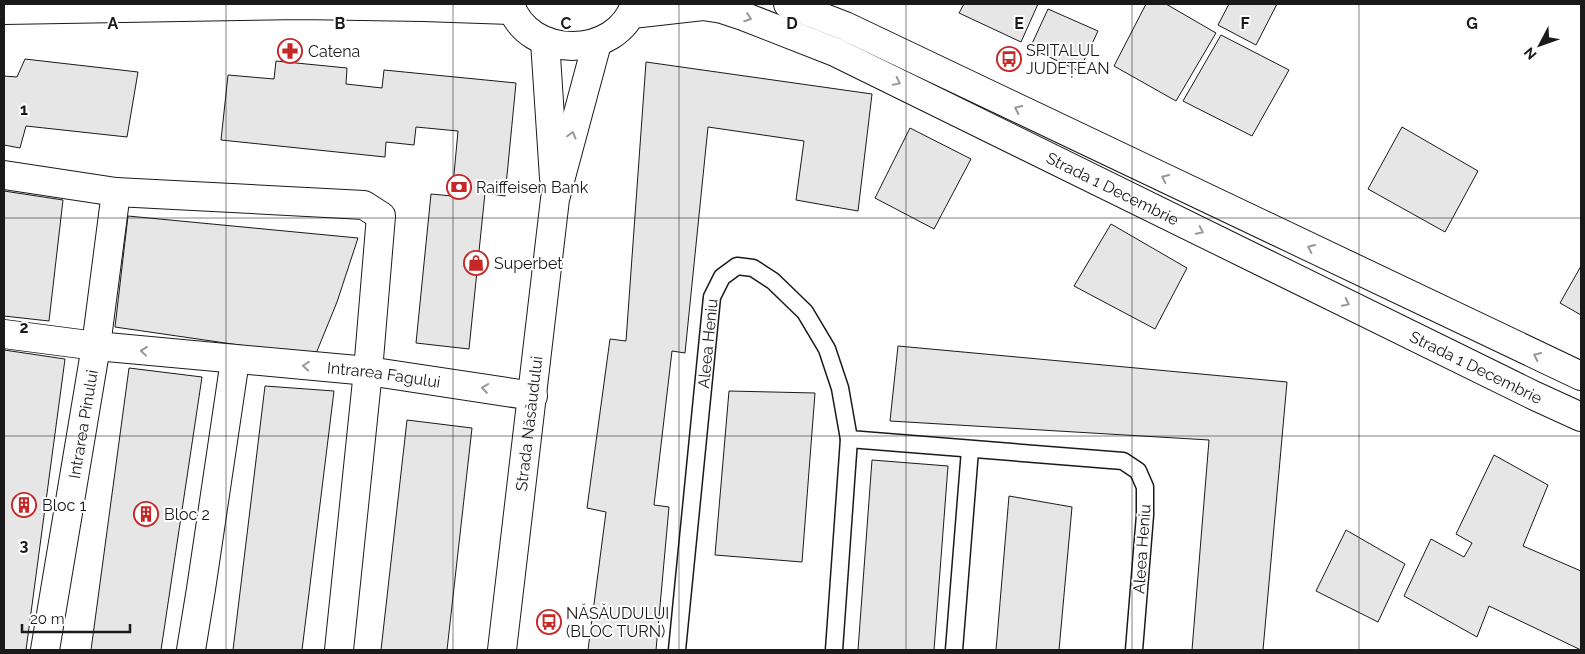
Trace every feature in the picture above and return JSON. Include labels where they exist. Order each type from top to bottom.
[{"type":"main road","name":"Strada 1 Decembrie","points":[[788,4],[844,26],[1581,376]]},
{"type":"main road","points":[[4,10],[300,5],[511,7],[526,28],[544,41],[562,46],[580,47],[597,43],[617,31],[633,9]]},
{"type":"main road","name":"Strada 1 Decembrie","points":[[633,9],[702,6],[743,16],[835,52],[1581,417]]},
{"type":"main road","name":"Strada Năsăudului","points":[[544,41],[555,199]]},
{"type":"main road","name":"Strada Năsăudului","points":[[502,650],[555,199],[597,43]]},
{"type":"main road","points":[[4,175],[116,192],[364,204],[381,216],[368,371],[339,650]]},
{"type":"main road","name":"Intrarea Pinului","points":[[45,650],[96,346],[116,192]]},
{"type":"main road","name":"Intrarea Fagului","points":[[4,334],[96,346],[368,371],[533,396]]},
{"type":"main road","points":[[191,650],[202,589],[235,360]]},
{"type":"lane","name":"Aleea Heniu","points":[[677,650],[712,297],[722,277],[737,266],[754,268],[773,281],[805,312],[827,349],[840,388],[849,439],[834,650]]},
{"type":"lane","name":"Aleea Heniu","points":[[849,439],[1123,462],[1138,471],[1146,487],[1134,650]]},
{"type":"lane","points":[[954,650],[970,450]]},
{"type":"building","points":[[964,4],[1038,4],[1021,42],[959,13]]},
{"type":"building","points":[[1146,4],[1166,4],[1216,33],[1176,101],[1114,66]]},
{"type":"building","points":[[1229,4],[1277,4],[1256,45],[1218,25]]},
{"type":"building","points":[[1048,9],[1098,31],[1079,71],[1030,48]]},
{"type":"building","points":[[1221,35],[1289,70],[1252,136],[1183,101]]},
{"type":"building","points":[[25,59],[138,72],[127,137],[26,126],[20,148],[4,145],[4,76],[17,77]]},
{"type":"building","points":[[276,61],[347,68],[346,84],[382,88],[384,70],[516,83],[505,196],[485,193],[469,349],[416,343],[431,194],[452,196],[458,131],[416,127],[414,145],[386,142],[385,157],[221,140],[228,75],[274,79]]},
{"type":"building","points":[[646,62],[872,94],[858,211],[796,200],[804,141],[708,127],[685,353],[672,351],[654,505],[669,507],[656,650],[588,650],[606,512],[587,508],[610,339],[626,341]]},
{"type":"building","points":[[1402,127],[1478,171],[1445,232],[1368,189]]},
{"type":"building","points":[[910,128],[971,159],[934,229],[875,198]]},
{"type":"building","points":[[4,191],[63,200],[49,321],[4,316]]},
{"type":"building","points":[[128,216],[358,238],[337,302],[315,356],[115,327]]},
{"type":"building","points":[[1111,224],[1187,268],[1155,329],[1074,286]]},
{"type":"building","points":[[1581,266],[1581,315],[1560,303]]},
{"type":"building","points":[[898,346],[1287,382],[1263,650],[1192,650],[1209,440],[890,421]]},
{"type":"building","name":"Bloc 1","points":[[4,350],[65,359],[26,650],[4,650]]},
{"type":"building","name":"Bloc 2","points":[[129,368],[202,377],[161,650],[91,650]]},
{"type":"building","points":[[265,386],[334,391],[302,650],[233,650]]},
{"type":"building","points":[[729,391],[815,393],[802,562],[715,555]]},
{"type":"building","points":[[407,420],[472,428],[447,650],[381,650]]},
{"type":"building","points":[[1494,455],[1548,485],[1523,546],[1581,571],[1581,650],[1489,606],[1477,637],[1404,596],[1431,539],[1464,557],[1472,543],[1456,534]]},
{"type":"building","points":[[872,460],[948,466],[934,650],[858,650]]},
{"type":"building","points":[[1009,496],[1072,507],[1059,650],[996,650]]},
{"type":"building","points":[[1346,530],[1405,564],[1378,622],[1316,591]]},
{"type":"place","name":"Catena","points":[[290,51]]},
{"type":"place","name":"SPITALUL JUDEȚEAN","points":[[1009,59]]},
{"type":"place","name":"Raiffeisen Bank","points":[[459,187]]},
{"type":"place","name":"Superbet","points":[[476,263]]},
{"type":"place","name":"Bloc 1","points":[[24,505]]},
{"type":"place","name":"Bloc 2","points":[[146,514]]},
{"type":"place","name":"NĂSĂUDULUI (BLOC TURN)","points":[[549,622]]}]
